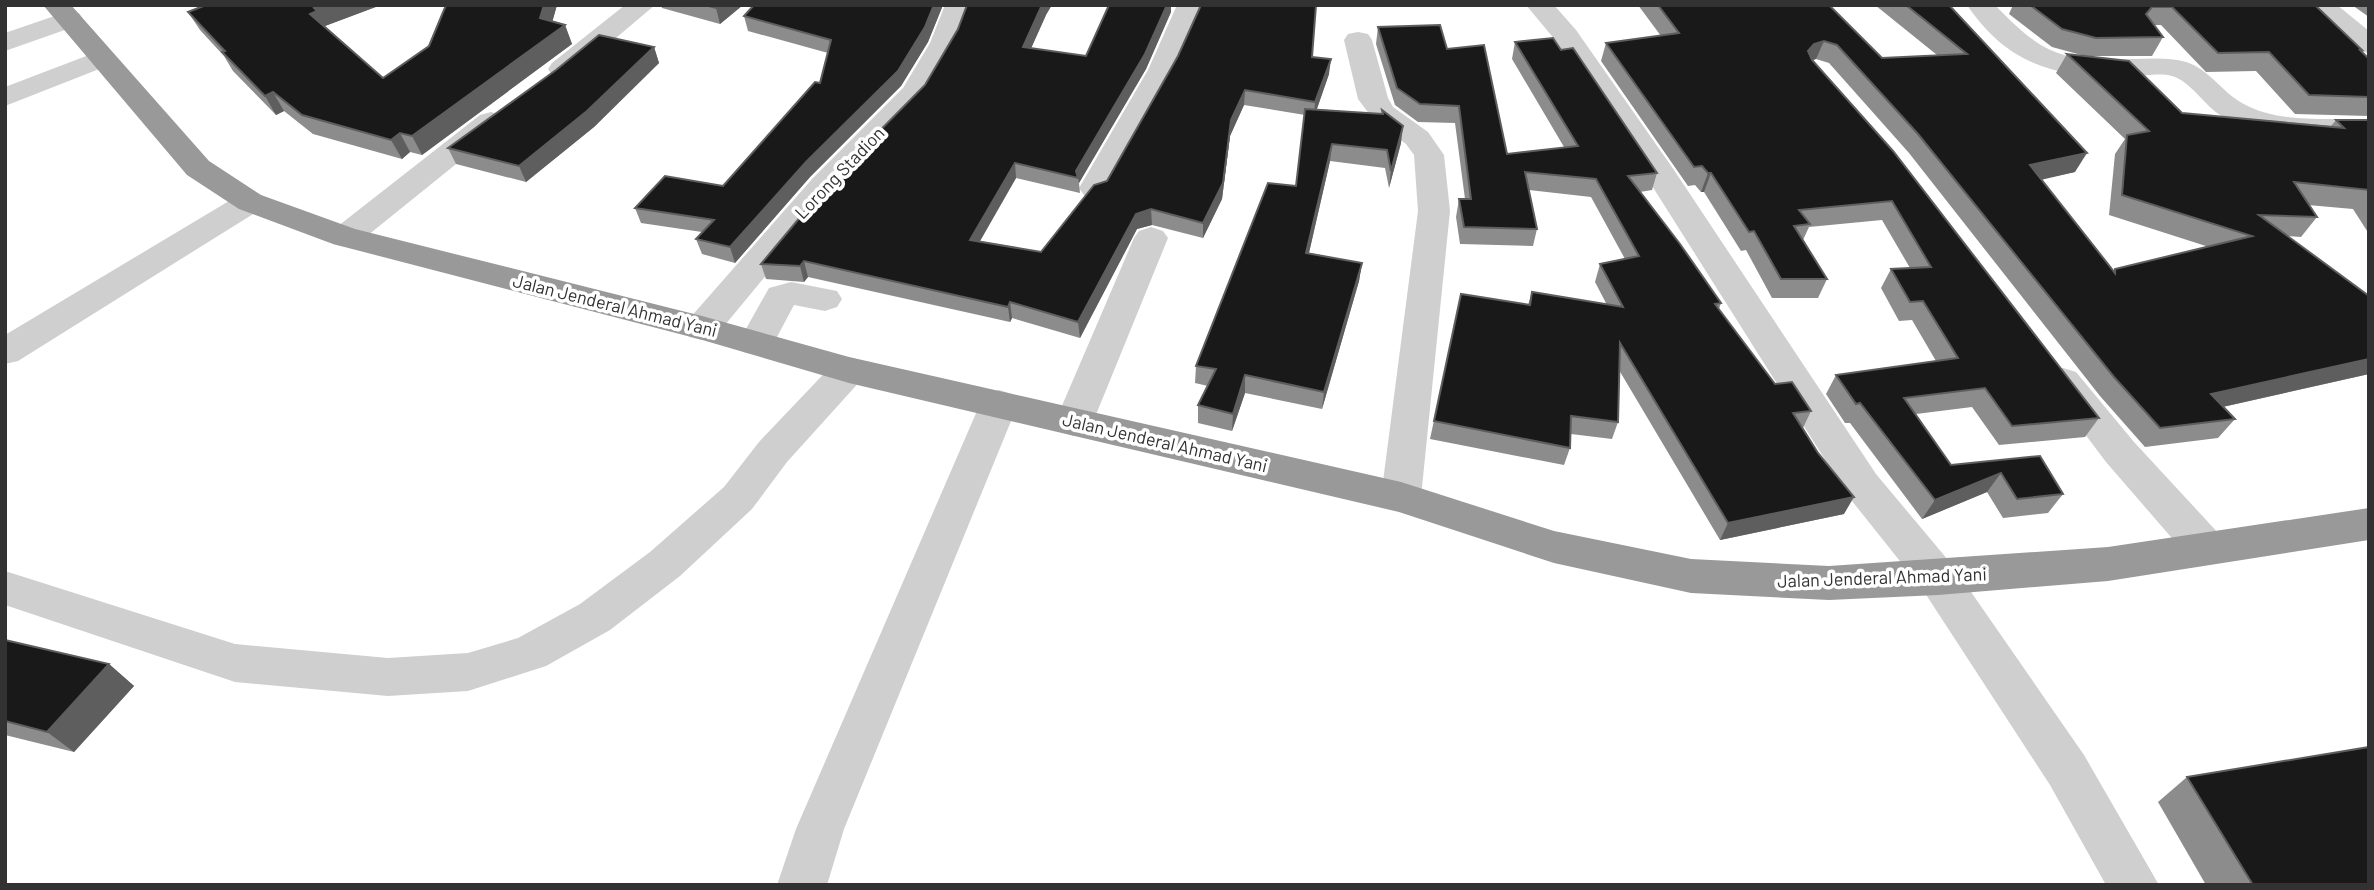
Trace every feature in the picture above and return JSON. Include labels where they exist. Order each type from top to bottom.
[{"type":"highway","name":"Jalan Jenderal Ahmad Yani","points":[[63,12],[198,168],[250,202],[345,237],[702,328],[849,370],[1401,497],[1554,547],[1691,576],[1829,583],[1938,579],[2108,564],[2205,547],[2369,524]]},
{"type":"street","points":[[541,85],[642,5]]},
{"type":"street","name":"Lorong Stadion","points":[[702,328],[823,186],[915,93],[944,43],[959,5]]},
{"type":"street","points":[[1095,188],[1162,70],[1191,5]]},
{"type":"street","points":[[1539,5],[1566,36],[1650,159],[1862,485],[1938,579],[2067,770],[2134,885]]},
{"type":"street","points":[[1980,5],[2021,48],[2037,58],[2061,67],[2181,69]]},
{"type":"street","points":[[2320,5],[2369,45]]},
{"type":"street","points":[[5,43],[63,12]]},
{"type":"street","points":[[1358,40],[1373,99],[1384,113],[1417,138],[1429,155],[1434,211],[1401,497]]},
{"type":"street","points":[[2159,43],[2181,69],[2234,111],[2253,118],[2296,125],[2369,128]]},
{"type":"street","points":[[5,97],[102,58]]},
{"type":"street","points":[[345,237],[458,144],[510,108]]},
{"type":"street","points":[[5,352],[250,202]]},
{"type":"street","points":[[1074,422],[1151,238]]},
{"type":"street","points":[[756,343],[781,296],[791,293],[825,299]]},
{"type":"street","points":[[2045,359],[2120,452],[2205,547]]},
{"type":"street","points":[[5,588],[235,663],[388,677],[468,673],[530,653],[595,617],[665,564],[738,498],[773,452],[849,370]]},
{"type":"street","points":[[802,885],[820,829],[999,404]]},
{"type":"building","points":[[206,5],[322,5],[314,8],[317,11],[310,14],[383,78],[429,46],[446,5],[544,5],[540,18],[565,25],[412,136],[400,133],[391,140],[302,115],[273,92],[265,96],[188,12]]},
{"type":"building","points":[[754,5],[934,5],[925,27],[898,71],[806,162],[730,247],[696,239],[714,220],[635,208],[665,176],[723,186],[815,82],[820,83],[831,40],[744,16]]},
{"type":"building","points":[[967,5],[1042,5],[1023,47],[1086,56],[1109,5],[1167,5],[1145,54],[1076,171],[1078,178],[1015,163],[970,240],[1041,252],[1094,185],[1107,181],[1178,56],[1201,5],[1316,5],[1312,57],[1331,59],[1315,102],[1245,90],[1231,120],[1223,183],[1203,223],[1151,209],[1136,214],[1078,322],[1010,302],[1008,307],[804,261],[800,266],[761,264],[832,179],[925,85],[958,29]]},
{"type":"building","points":[[1658,5],[1829,5],[1882,58],[1967,54],[1906,5],[1949,5],[2087,153],[2030,165],[2115,273],[2115,269],[2252,236],[2122,195],[2127,135],[2149,131],[2067,54],[2129,61],[2182,113],[2344,128],[2336,120],[2369,120],[2369,190],[2294,182],[2317,217],[2259,215],[2369,296],[2369,359],[2211,394],[2235,419],[2160,428],[2114,377],[1918,134],[1837,45],[1824,41],[1814,44],[1808,51],[1812,60],[1893,151],[2099,418],[2012,426],[1985,388],[1904,398],[1951,465],[2040,456],[2063,494],[2017,499],[2001,473],[1935,500],[1860,403],[1856,404],[1836,375],[1958,358],[1923,301],[1910,302],[1891,269],[1931,267],[1892,201],[1799,210],[1810,224],[1794,226],[1827,279],[1781,279],[1754,231],[1749,232],[1711,173],[1702,166],[1694,167],[1606,43],[1679,33]]},
{"type":"building","points":[[2030,5],[2315,5],[2369,59],[2369,97],[2309,95],[2269,52],[2218,53],[2172,7],[2152,7],[2146,14],[2163,37],[2096,38],[2062,29]]},
{"type":"building","points":[[1440,25],[1447,49],[1484,45],[1507,154],[1578,146],[1515,42],[1553,38],[1561,50],[1573,48],[1657,173],[1628,176],[1680,244],[1721,303],[1715,304],[1775,384],[1792,382],[1811,411],[1793,413],[1818,453],[1854,497],[1728,523],[1620,343],[1618,422],[1571,416],[1570,448],[1434,421],[1461,294],[1530,305],[1532,292],[1623,307],[1600,264],[1639,256],[1596,179],[1525,172],[1537,229],[1464,227],[1459,199],[1471,199],[1459,106],[1420,104],[1397,88],[1378,27]]},
{"type":"building","points":[[599,35],[654,47],[587,111],[519,166],[448,148],[556,70]]},
{"type":"building","points":[[1305,109],[1383,114],[1382,110],[1403,126],[1391,171],[1387,150],[1332,144],[1306,253],[1362,263],[1324,392],[1245,375],[1233,414],[1198,405],[1216,369],[1196,366],[1268,183],[1296,186]]},
{"type":"building","points":[[5,640],[109,664],[47,732],[5,721]]},
{"type":"building","points":[[2369,747],[2369,885],[2253,885],[2187,777]]}]
